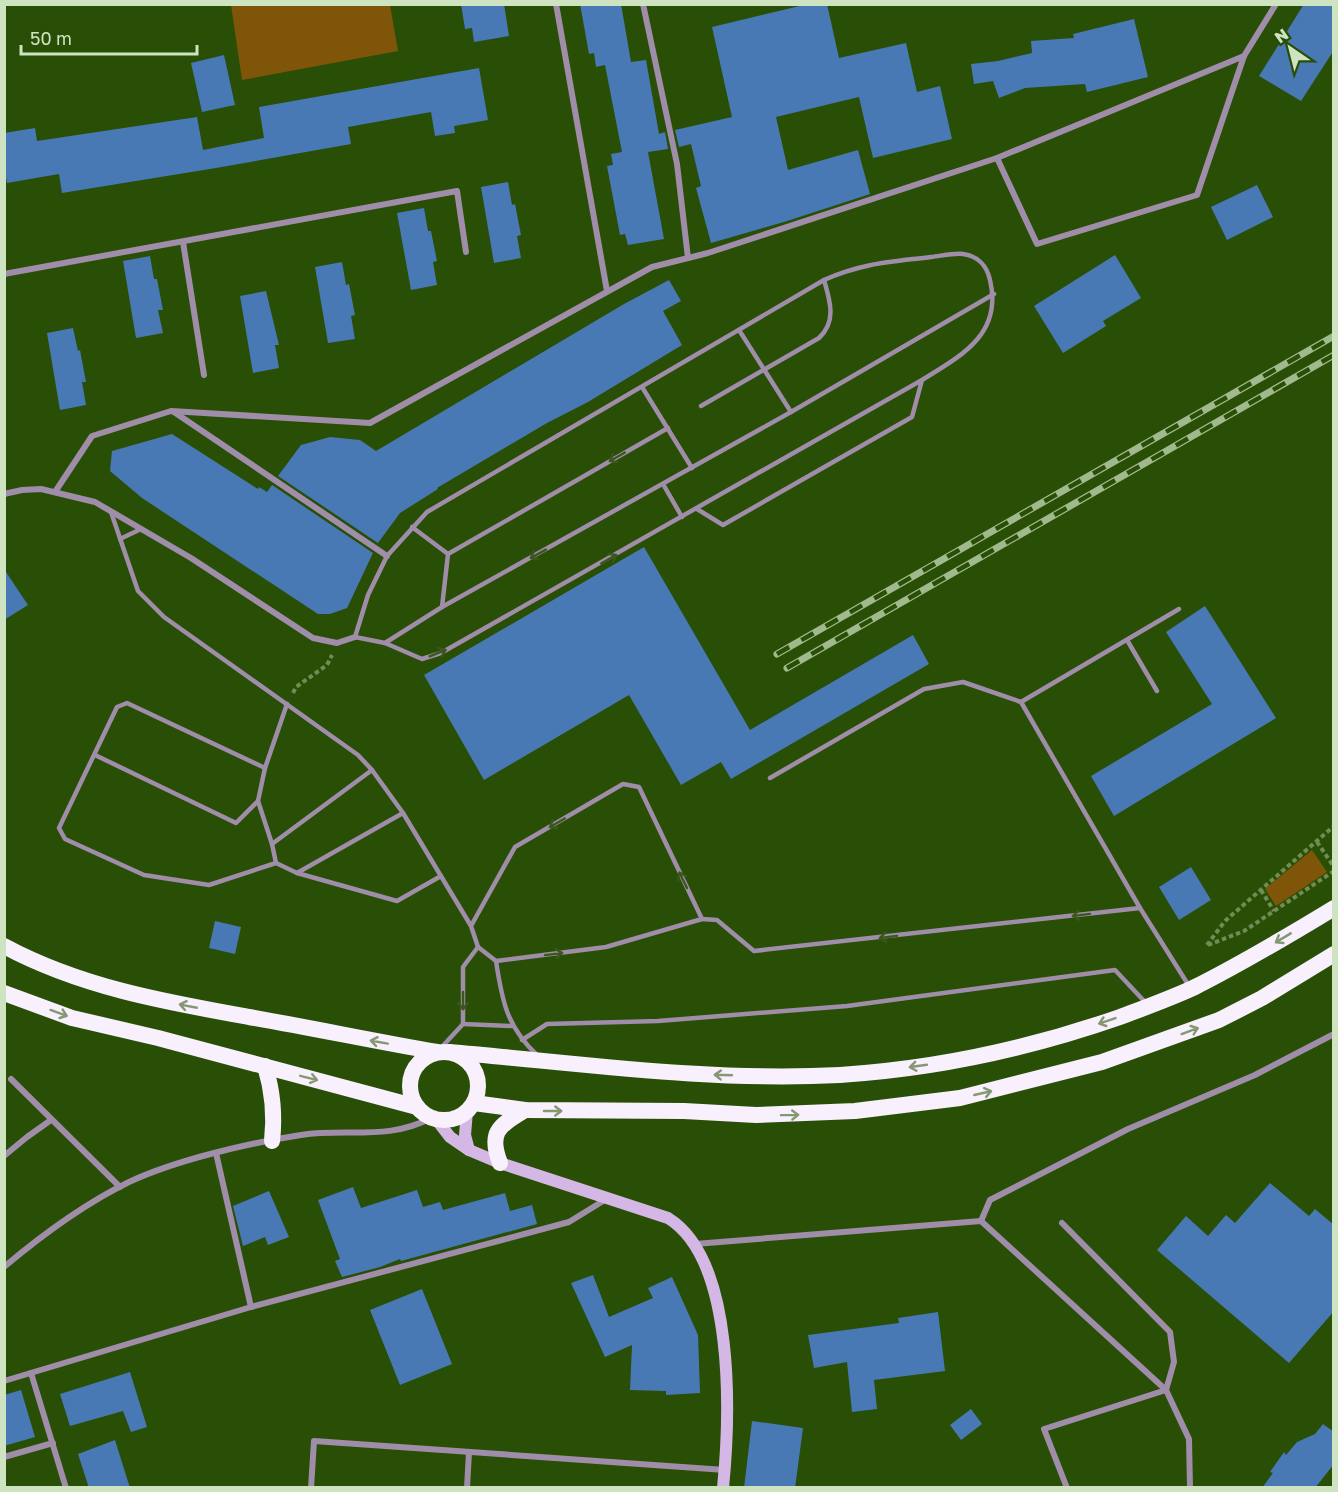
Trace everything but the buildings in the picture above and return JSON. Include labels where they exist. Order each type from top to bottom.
[{"type":"highway","points":[[417,1107],[412,1098],[410,1079],[420,1062],[428,1056],[443,1052],[682,1074],[785,1076],[842,1075],[937,1063],[1017,1048],[1077,1031],[1191,989],[1271,946],[1334,908]]},
{"type":"highway","points":[[4,946],[82,980],[171,1003],[459,1055],[475,1070],[478,1092],[471,1107],[458,1118],[447,1120],[433,1118],[417,1107],[158,1038],[72,1018],[4,993]]},
{"type":"highway","points":[[471,1107],[800,1115],[855,1111],[960,1098],[1102,1062],[1219,1020],[1262,998],[1334,954]]},
{"type":"highway","points":[[265,1066],[273,1096],[272,1141]]},
{"type":"highway","points":[[500,1163],[494,1147],[496,1133],[508,1120],[525,1110]]},
{"type":"main road","points":[[469,1150],[465,1135],[471,1107]]},
{"type":"main road","points":[[433,1118],[450,1137],[469,1150],[500,1163],[668,1218],[678,1224],[695,1244],[710,1277],[719,1316],[727,1449],[723,1488]]},
{"type":"street","points":[[556,4],[607,291]]},
{"type":"street","points":[[644,4],[677,164],[688,258]]},
{"type":"street","points":[[997,158],[1037,244],[1197,195],[1244,56],[1276,4]]},
{"type":"street","points":[[55,492],[92,436],[173,411],[370,423],[652,267],[708,253],[997,158],[1244,56]]},
{"type":"street","points":[[4,274],[458,191],[466,252]]},
{"type":"street","points":[[183,242],[204,375]]},
{"type":"street","points":[[173,411],[387,556]]},
{"type":"street","points":[[4,494],[32,489],[95,502],[191,558],[313,638],[337,643],[355,637]]},
{"type":"street","points":[[981,1221],[990,1200],[1128,1130],[1255,1075],[1334,1034]]},
{"type":"street","points":[[11,1080],[120,1187]]},
{"type":"street","points":[[4,1268],[62,1223],[120,1187],[173,1165],[272,1141],[319,1133],[405,1130],[433,1118]]},
{"type":"street","points":[[4,1156],[51,1120]]},
{"type":"street","points":[[216,1154],[251,1307]]},
{"type":"street","points":[[4,1381],[251,1307],[569,1222],[609,1198]]},
{"type":"street","points":[[695,1244],[981,1221],[1166,1390],[1188,1439],[1190,1488]]},
{"type":"street","points":[[1062,1223],[1170,1332],[1174,1362],[1166,1390]]},
{"type":"street","points":[[31,1373],[66,1488]]},
{"type":"street","points":[[1067,1488],[1044,1429],[1166,1390]]},
{"type":"street","points":[[311,1488],[314,1441],[725,1470]]},
{"type":"street","points":[[4,1457],[53,1443]]},
{"type":"street","points":[[467,1488],[469,1452]]},
{"type":"lane","points":[[963,254],[980,260],[988,272],[994,294],[988,323],[980,338],[963,355],[697,509],[441,653],[422,659],[385,643],[355,637],[368,595],[387,556],[427,512],[824,280],[849,269],[871,264],[963,254]]},
{"type":"lane","points":[[701,406],[819,338],[825,332],[831,319],[832,308],[824,280]]},
{"type":"lane","points":[[385,643],[442,607],[791,412],[994,294]]},
{"type":"lane","points":[[739,330],[791,412]]},
{"type":"lane","points":[[697,509],[723,525],[902,423],[912,417],[922,380]]},
{"type":"lane","points":[[642,387],[692,468]]},
{"type":"lane","points":[[448,554],[668,428]]},
{"type":"lane","points":[[663,484],[682,517]]},
{"type":"lane","points":[[111,512],[138,591],[164,617],[358,755],[372,770],[403,813],[471,926],[478,947],[496,961],[500,986],[512,1026],[522,1040],[543,1060]]},
{"type":"lane","points":[[412,527],[448,554]]},
{"type":"lane","points":[[120,539],[141,530]]},
{"type":"lane","points":[[442,607],[448,554]]},
{"type":"lane","points":[[1021,702],[1179,609]]},
{"type":"lane","points":[[1127,640],[1157,691]]},
{"type":"lane","points":[[770,778],[924,689],[963,682],[1021,702],[1140,908],[1191,989]]},
{"type":"lane","points":[[265,768],[128,703],[117,707],[59,828],[65,839],[144,875],[209,885],[276,863],[297,873],[397,901],[441,876]]},
{"type":"lane","points":[[276,863],[258,801],[265,768],[287,704]]},
{"type":"lane","points":[[95,755],[236,823],[258,801]]},
{"type":"lane","points":[[272,844],[372,770]]},
{"type":"lane","points":[[471,926],[515,847],[623,784],[639,787],[702,919]]},
{"type":"lane","points":[[297,873],[403,813]]},
{"type":"lane","points":[[496,961],[606,947],[702,919],[717,920],[754,951],[1140,908]]},
{"type":"lane","points":[[443,1052],[463,1024],[463,967],[478,947]]},
{"type":"lane","points":[[522,1040],[547,1024],[658,1021],[847,1006],[1115,970],[1149,1006]]},
{"type":"lane","points":[[463,1024],[512,1026]]},
{"type":"path","points":[[296,687],[327,665]]},
{"type":"path","points":[[1317,842],[1334,869],[1244,931],[1207,945],[1225,921],[1334,826]]},
{"type":"path","points":[[1261,890],[1274,911]]},
{"type":"shaded area","points":[[231,5],[390,5],[398,51],[242,80]]},
{"type":"shaded area","points":[[1312,850],[1327,872],[1276,906],[1265,889]]},
{"type":"railway","points":[[777,654],[1334,336]]},
{"type":"railway","points":[[787,668],[1334,355]]}]
